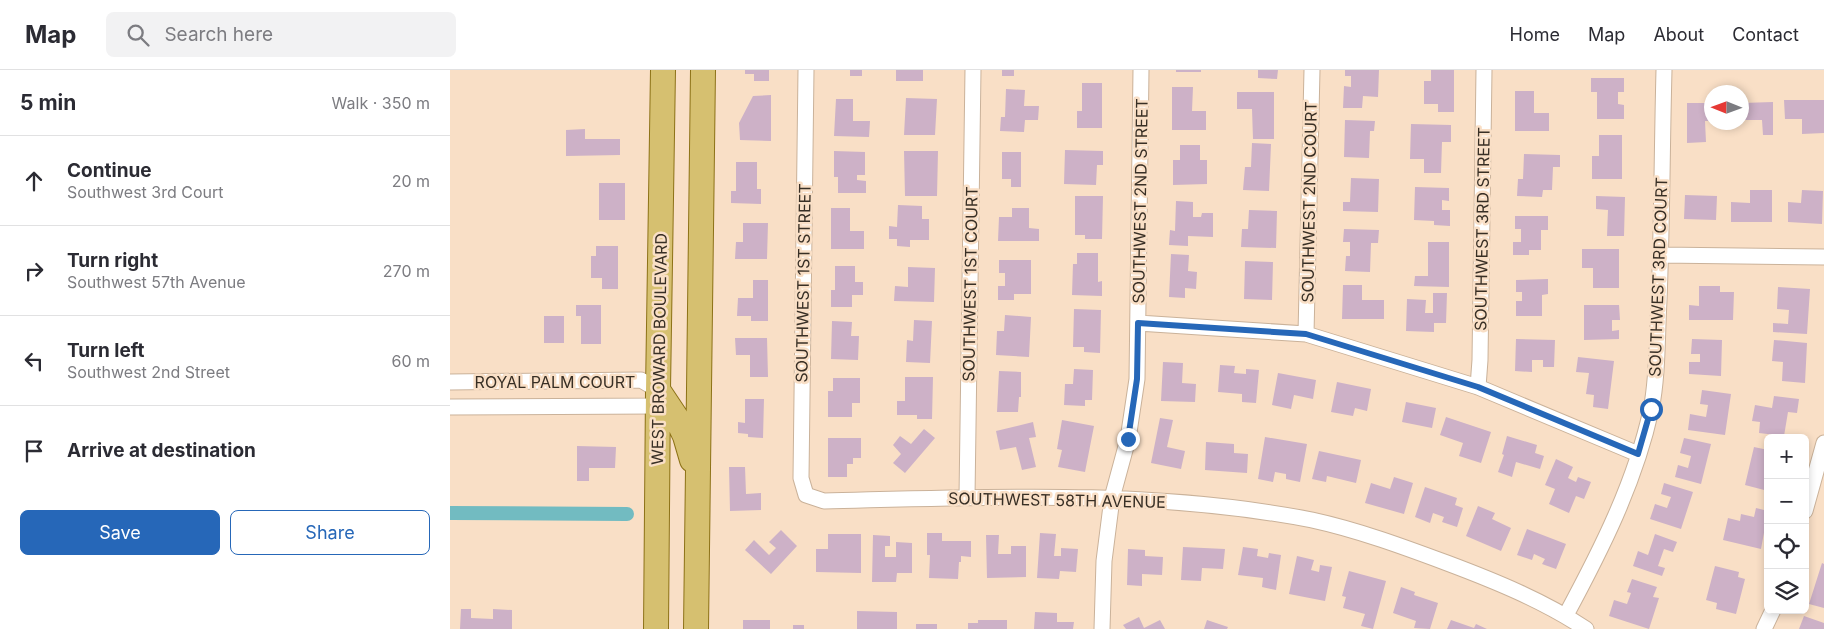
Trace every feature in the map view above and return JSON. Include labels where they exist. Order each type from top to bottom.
[{"type":"main road","name":"WEST BROWARD BOULEVARD","points":[[656,629],[663,70]]},
{"type":"main road","points":[[696,629],[702,70]]},
{"type":"main road","points":[[658,398],[679,424],[685,436],[698,482]]},
{"type":"street","name":"SOUTHWEST 1ST STREET","points":[[806,70],[801,478],[806,494]]},
{"type":"street","name":"SOUTHWEST 1ST COURT","points":[[967,497],[973,70]]},
{"type":"street","name":"SOUTHWEST 2ND STREET","points":[[1102,629],[1104,561],[1112,498],[1128,439],[1137,379],[1142,70]]},
{"type":"street","name":"SOUTHWEST 2ND COURT","points":[[1306,334],[1312,70]]},
{"type":"street","name":"SOUTHWEST 3RD STREET","points":[[1478,387],[1484,70]]},
{"type":"street","name":"SOUTHWEST 3RD COURT","points":[[1566,615],[1599,554],[1618,512],[1651,409],[1656,357],[1660,255],[1664,70]]},
{"type":"street","points":[[1660,255],[1824,258]]},
{"type":"street","points":[[1138,323],[1306,334],[1478,387],[1638,454]]},
{"type":"street","name":"ROYAL PALM COURT","points":[[450,382],[640,380],[658,398]]},
{"type":"street","name":"ROYAL PALM COURT","points":[[450,406],[658,398]]},
{"type":"street","points":[[1809,497],[1824,443]]},
{"type":"street","name":"SOUTHWEST 58TH AVENUE","points":[[806,494],[824,501],[967,497],[1112,498],[1218,505],[1314,521],[1393,543],[1483,576],[1566,615],[1586,629]]},
{"type":"street","points":[[1764,629],[1770,614]]},
{"type":"building","points":[[745,70],[769,70],[769,81],[754,81],[754,74],[745,74]]},
{"type":"building","points":[[850,70],[862,70],[862,76],[850,76]]},
{"type":"building","points":[[896,70],[923,70],[923,81],[896,81]]},
{"type":"building","points":[[1002,70],[1014,70],[1014,76],[1002,76]]},
{"type":"building","points":[[1176,70],[1201,70],[1201,72],[1176,72]]},
{"type":"building","points":[[1258,70],[1278,70],[1277,79],[1258,78]]},
{"type":"building","points":[[1345,70],[1379,70],[1378,97],[1363,96],[1362,108],[1343,108],[1344,86],[1351,87],[1351,76],[1345,76]]},
{"type":"building","points":[[1431,70],[1454,70],[1454,112],[1438,112],[1438,104],[1424,104],[1424,81],[1431,81]]},
{"type":"building","points":[[1591,78],[1624,78],[1624,92],[1618,92],[1618,104],[1624,105],[1624,119],[1597,119],[1597,92],[1591,92]]},
{"type":"building","points":[[1082,83],[1102,83],[1102,128],[1077,128],[1077,111],[1082,111]]},
{"type":"building","points":[[1172,87],[1193,87],[1192,111],[1206,111],[1206,130],[1172,130]]},
{"type":"building","points":[[1006,89],[1025,90],[1024,106],[1039,106],[1038,120],[1025,120],[1024,132],[1000,131],[1001,117],[1005,117]]},
{"type":"building","points":[[1515,91],[1534,91],[1534,113],[1549,113],[1549,131],[1515,131]]},
{"type":"building","points":[[1237,92],[1274,92],[1274,139],[1253,139],[1252,109],[1237,109]]},
{"type":"building","points":[[771,95],[771,141],[740,140],[739,123],[753,96]]},
{"type":"building","points":[[906,98],[937,99],[935,135],[904,135]]},
{"type":"building","points":[[836,99],[853,99],[853,121],[870,121],[869,137],[834,136]]},
{"type":"building","points":[[1784,100],[1824,100],[1824,133],[1802,134],[1802,119],[1785,119]]},
{"type":"building","points":[[1773,102],[1773,135],[1763,135],[1762,120],[1749,120],[1749,103]]},
{"type":"building","points":[[1687,103],[1704,103],[1706,142],[1687,143]]},
{"type":"building","points":[[1345,120],[1375,121],[1374,131],[1370,131],[1369,158],[1344,157]]},
{"type":"building","points":[[1411,124],[1451,125],[1451,142],[1442,142],[1441,173],[1424,173],[1424,159],[1410,159]]},
{"type":"building","points":[[585,129],[585,139],[620,139],[620,155],[566,156],[566,130]]},
{"type":"building","points":[[1599,135],[1622,135],[1622,179],[1592,179],[1592,156],[1599,156]]},
{"type":"building","points":[[1252,143],[1271,144],[1269,191],[1243,190],[1245,167],[1251,167]]},
{"type":"building","points":[[1180,145],[1200,145],[1200,160],[1207,160],[1207,184],[1173,185],[1173,160],[1180,160]]},
{"type":"building","points":[[1065,150],[1103,151],[1103,165],[1097,165],[1096,185],[1064,184]]},
{"type":"building","points":[[834,151],[865,152],[865,175],[857,175],[857,180],[866,181],[866,193],[838,193],[838,177],[834,177]]},
{"type":"building","points":[[904,151],[938,151],[937,196],[905,196]]},
{"type":"building","points":[[1002,152],[1021,152],[1021,187],[1011,187],[1011,179],[1002,179]]},
{"type":"building","points":[[1524,154],[1560,155],[1560,167],[1553,167],[1552,190],[1543,190],[1542,197],[1517,196],[1518,179],[1523,179]]},
{"type":"building","points":[[736,162],[757,162],[757,189],[761,189],[761,204],[731,203],[731,191],[736,191]]},
{"type":"building","points":[[1351,178],[1379,179],[1378,212],[1343,211],[1343,202],[1350,202]]},
{"type":"building","points":[[599,183],[625,183],[625,220],[599,220]]},
{"type":"building","points":[[1415,187],[1449,188],[1449,201],[1442,200],[1442,210],[1450,210],[1450,226],[1434,225],[1434,221],[1414,220]]},
{"type":"building","points":[[1750,190],[1772,190],[1772,222],[1731,222],[1731,202],[1750,203]]},
{"type":"building","points":[[1802,190],[1823,191],[1822,224],[1788,222],[1788,202],[1801,203]]},
{"type":"building","points":[[1685,195],[1717,196],[1716,220],[1684,219]]},
{"type":"building","points":[[1075,196],[1103,196],[1102,239],[1085,239],[1085,235],[1075,235]]},
{"type":"building","points":[[1596,196],[1625,197],[1624,236],[1607,236],[1608,210],[1596,209]]},
{"type":"building","points":[[1176,201],[1193,202],[1193,217],[1201,217],[1202,213],[1213,213],[1213,237],[1188,236],[1188,246],[1169,245],[1170,230],[1175,231]]},
{"type":"building","points":[[898,205],[922,206],[922,219],[929,219],[929,240],[910,240],[910,247],[897,246],[897,239],[889,239],[889,226],[897,227]]},
{"type":"building","points":[[831,208],[850,208],[850,231],[864,231],[864,249],[831,249]]},
{"type":"building","points":[[1012,208],[1029,208],[1029,228],[1039,229],[1039,241],[998,241],[999,217],[1012,217]]},
{"type":"building","points":[[1249,210],[1277,211],[1276,248],[1241,247],[1242,229],[1248,229]]},
{"type":"building","points":[[1515,216],[1548,216],[1548,230],[1541,230],[1541,250],[1529,250],[1529,255],[1513,255],[1513,242],[1521,242],[1521,229],[1515,229]]},
{"type":"building","points":[[743,223],[768,223],[767,259],[735,259],[736,242],[743,242]]},
{"type":"building","points":[[1344,229],[1379,230],[1378,243],[1371,243],[1370,272],[1345,271],[1346,256],[1350,256],[1350,242],[1343,242]]},
{"type":"building","points":[[1428,242],[1449,242],[1449,287],[1414,286],[1415,276],[1428,276]]},
{"type":"building","points":[[596,246],[618,246],[618,289],[602,289],[602,278],[591,278],[591,256],[596,256]]},
{"type":"building","points":[[1582,249],[1619,249],[1619,288],[1593,288],[1593,268],[1582,268]]},
{"type":"building","points":[[1077,253],[1098,253],[1098,282],[1102,281],[1102,296],[1072,295],[1073,264],[1077,264]]},
{"type":"building","points":[[1171,254],[1189,255],[1188,271],[1197,272],[1196,289],[1185,288],[1185,298],[1169,297]]},
{"type":"building","points":[[999,260],[1031,260],[1031,294],[1014,294],[1014,300],[998,300],[998,286],[1005,286],[1005,273],[999,273]]},
{"type":"building","points":[[1245,261],[1273,262],[1272,300],[1244,299]]},
{"type":"building","points":[[835,266],[855,266],[855,282],[863,282],[863,295],[852,295],[852,307],[831,307],[831,290],[835,290]]},
{"type":"building","points":[[908,267],[935,268],[934,302],[894,301],[895,286],[908,287]]},
{"type":"building","points":[[1548,279],[1548,294],[1542,295],[1542,316],[1516,316],[1516,301],[1522,301],[1522,292],[1516,292],[1516,280]]},
{"type":"building","points":[[753,280],[768,280],[768,321],[751,321],[751,316],[737,316],[738,298],[753,298]]},
{"type":"building","points":[[1343,285],[1362,285],[1362,300],[1384,300],[1384,319],[1342,319]]},
{"type":"building","points":[[1699,286],[1720,286],[1720,292],[1734,292],[1733,320],[1689,320],[1689,305],[1699,306]]},
{"type":"building","points":[[1778,287],[1810,289],[1807,334],[1773,332],[1773,323],[1788,324],[1789,310],[1777,309]]},
{"type":"building","points":[[1433,293],[1447,293],[1446,323],[1434,323],[1434,332],[1406,331],[1407,299],[1426,300],[1425,313],[1433,313]]},
{"type":"building","points":[[576,305],[601,305],[601,344],[581,344],[581,316],[576,316]]},
{"type":"building","points":[[1584,305],[1619,305],[1620,320],[1612,320],[1612,331],[1619,330],[1619,339],[1584,340]]},
{"type":"building","points":[[1074,309],[1101,310],[1100,353],[1084,352],[1084,347],[1073,347]]},
{"type":"building","points":[[1005,315],[1031,317],[1029,357],[996,355],[997,331],[1004,331]]},
{"type":"building","points":[[544,316],[564,316],[564,343],[544,343]]},
{"type":"building","points":[[914,320],[932,321],[930,363],[906,362],[907,340],[913,341]]},
{"type":"building","points":[[832,321],[852,322],[851,336],[859,336],[858,360],[831,359]]},
{"type":"building","points":[[735,338],[767,338],[768,377],[750,377],[750,355],[736,355]]},
{"type":"building","points":[[1516,339],[1555,340],[1554,367],[1543,367],[1543,360],[1532,360],[1532,372],[1515,371]]},
{"type":"building","points":[[1692,339],[1722,340],[1721,376],[1689,374],[1689,362],[1700,362],[1700,354],[1691,354]]},
{"type":"building","points":[[1774,340],[1807,343],[1805,383],[1782,381],[1783,362],[1772,361]]},
{"type":"building","points":[[1578,357],[1614,361],[1608,409],[1593,407],[1594,395],[1586,394],[1589,373],[1576,372]]},
{"type":"building","points":[[1163,362],[1183,363],[1182,383],[1196,384],[1195,402],[1161,401]]},
{"type":"building","points":[[1220,365],[1235,366],[1234,373],[1246,374],[1246,369],[1259,370],[1256,403],[1242,402],[1242,394],[1218,392]]},
{"type":"building","points":[[1074,369],[1093,370],[1092,400],[1085,400],[1085,406],[1064,405],[1065,384],[1073,384]]},
{"type":"building","points":[[999,371],[1021,372],[1021,397],[1019,397],[1018,412],[997,412]]},
{"type":"building","points":[[1278,373],[1316,380],[1313,399],[1294,395],[1291,409],[1272,405]]},
{"type":"building","points":[[905,377],[933,377],[932,419],[917,419],[917,415],[897,415],[897,401],[905,401]]},
{"type":"building","points":[[833,378],[860,378],[860,403],[852,403],[852,417],[828,417],[828,391],[833,391]]},
{"type":"building","points":[[1337,382],[1371,389],[1367,411],[1355,408],[1353,416],[1331,412]]},
{"type":"building","points":[[1702,390],[1731,394],[1725,435],[1688,430],[1690,414],[1706,417],[1708,405],[1700,404]]},
{"type":"building","points":[[1774,396],[1799,399],[1797,413],[1788,412],[1784,434],[1759,433],[1760,422],[1752,421],[1755,405],[1772,408]]},
{"type":"building","points":[[745,399],[764,399],[763,438],[748,437],[748,434],[738,433],[738,422],[745,423]]},
{"type":"building","points":[[1406,402],[1436,408],[1432,428],[1402,422]]},
{"type":"building","points":[[1446,417],[1491,432],[1481,463],[1459,456],[1463,443],[1440,435]]},
{"type":"building","points":[[1160,418],[1173,420],[1167,447],[1185,451],[1181,469],[1151,463]]},
{"type":"building","points":[[1062,420],[1094,426],[1085,472],[1058,467],[1062,450],[1057,449]]},
{"type":"building","points":[[1033,422],[1036,437],[1029,438],[1036,467],[1022,470],[1016,447],[1000,450],[996,431]]},
{"type":"building","points":[[924,429],[935,438],[905,473],[893,463],[901,454],[893,445],[900,436],[911,444]]},
{"type":"building","points":[[1507,436],[1537,445],[1535,453],[1544,456],[1540,469],[1516,462],[1512,477],[1498,472],[1504,455],[1502,454]]},
{"type":"building","points":[[1265,437],[1307,444],[1300,482],[1286,479],[1286,474],[1275,472],[1273,482],[1258,479]]},
{"type":"building","points":[[828,438],[861,438],[861,458],[853,458],[853,464],[847,464],[847,477],[828,477]]},
{"type":"building","points":[[1684,438],[1711,444],[1701,484],[1675,477],[1678,465],[1688,468],[1691,456],[1680,453]]},
{"type":"building","points":[[1206,442],[1234,444],[1234,453],[1248,454],[1247,473],[1205,470]]},
{"type":"building","points":[[577,446],[616,447],[615,468],[589,468],[589,481],[577,481]]},
{"type":"building","points":[[1754,447],[1764,449],[1764,490],[1745,485]]},
{"type":"building","points":[[1319,451],[1361,460],[1356,483],[1327,476],[1326,482],[1312,479]]},
{"type":"building","points":[[1556,459],[1573,467],[1568,478],[1576,482],[1578,477],[1591,482],[1584,499],[1576,496],[1569,513],[1549,504],[1555,489],[1545,485]]},
{"type":"building","points":[[729,467],[745,467],[746,494],[761,493],[761,510],[730,511]]},
{"type":"building","points":[[1394,477],[1413,483],[1404,514],[1365,503],[1371,483],[1390,489]]},
{"type":"building","points":[[1664,483],[1693,492],[1681,529],[1650,519],[1655,504],[1667,508],[1671,497],[1661,494]]},
{"type":"building","points":[[1425,487],[1457,498],[1455,505],[1463,508],[1457,527],[1442,522],[1444,517],[1433,513],[1430,523],[1415,517]]},
{"type":"building","points":[[1478,506],[1495,513],[1492,519],[1511,528],[1501,551],[1466,536]]},
{"type":"building","points":[[1756,508],[1764,510],[1764,533],[1761,549],[1723,540],[1728,518],[1740,521],[1741,514],[1754,517]]},
{"type":"building","points":[[1527,529],[1566,544],[1556,569],[1542,564],[1545,559],[1534,554],[1532,560],[1517,555]]},
{"type":"building","points":[[781,530],[797,546],[771,574],[745,550],[754,540],[769,555],[776,548],[769,542]]},
{"type":"building","points":[[927,533],[942,533],[942,541],[971,541],[971,557],[961,556],[958,579],[929,578],[930,555],[927,555]]},
{"type":"building","points":[[1040,533],[1056,534],[1054,556],[1061,556],[1061,548],[1078,549],[1076,572],[1060,571],[1059,579],[1037,578]]},
{"type":"building","points":[[828,534],[861,534],[861,573],[816,572],[816,549],[828,549]]},
{"type":"building","points":[[1655,534],[1677,542],[1673,552],[1664,549],[1658,566],[1665,568],[1662,576],[1633,566],[1638,551],[1648,555]]},
{"type":"building","points":[[873,535],[890,536],[890,546],[885,546],[885,557],[896,557],[896,542],[912,543],[912,573],[897,573],[896,582],[872,582]]},
{"type":"building","points":[[986,535],[999,535],[998,554],[1011,554],[1011,546],[1026,546],[1026,577],[987,578]]},
{"type":"building","points":[[1183,547],[1225,549],[1223,569],[1202,568],[1201,581],[1181,580]]},
{"type":"building","points":[[1243,547],[1258,549],[1257,556],[1268,558],[1269,553],[1281,555],[1276,590],[1262,587],[1263,578],[1238,575]]},
{"type":"building","points":[[1128,549],[1145,550],[1145,556],[1163,557],[1162,575],[1142,574],[1142,586],[1127,585]]},
{"type":"building","points":[[1297,556],[1314,560],[1311,570],[1319,572],[1320,565],[1332,567],[1325,601],[1289,594]]},
{"type":"building","points":[[1822,563],[1824,564],[1824,608],[1809,604]]},
{"type":"building","points":[[1715,566],[1739,572],[1738,577],[1745,579],[1736,614],[1716,609],[1717,603],[1706,600]]},
{"type":"building","points":[[1349,571],[1386,581],[1373,629],[1361,626],[1365,614],[1343,608],[1346,597],[1342,596]]},
{"type":"building","points":[[1632,579],[1657,587],[1653,597],[1659,598],[1649,629],[1609,616],[1614,600],[1627,604],[1631,593],[1627,592]]},
{"type":"building","points":[[1401,587],[1415,592],[1414,595],[1438,603],[1430,629],[1414,628],[1416,621],[1393,613]]},
{"type":"building","points":[[461,609],[471,609],[471,618],[493,619],[493,609],[512,610],[512,629],[460,629]]},
{"type":"building","points":[[857,611],[897,612],[897,629],[857,629]]},
{"type":"building","points":[[1035,612],[1057,613],[1057,622],[1074,622],[1073,629],[1034,629]]},
{"type":"building","points":[[1804,616],[1824,623],[1824,629],[1799,629]]},
{"type":"building","points":[[1139,617],[1144,628],[1160,620],[1165,629],[1126,629],[1123,625]]},
{"type":"building","points":[[743,620],[770,620],[770,629],[743,629]]},
{"type":"building","points":[[978,620],[1007,620],[1007,629],[968,629],[968,623],[978,623]]},
{"type":"building","points":[[1207,620],[1228,627],[1227,629],[1204,629]]},
{"type":"building","points":[[1451,620],[1474,628],[1476,624],[1487,629],[1447,629]]},
{"type":"building","points":[[916,624],[937,624],[937,629],[916,629]]},
{"type":"building","points":[[793,625],[804,625],[804,629],[793,629]]},
{"type":"waterway","points":[[450,513],[627,514]]},
{"type":"route","points":[[1128,439],[1137,379],[1138,323],[1306,334],[1478,387],[1638,454],[1651,409]]}]
